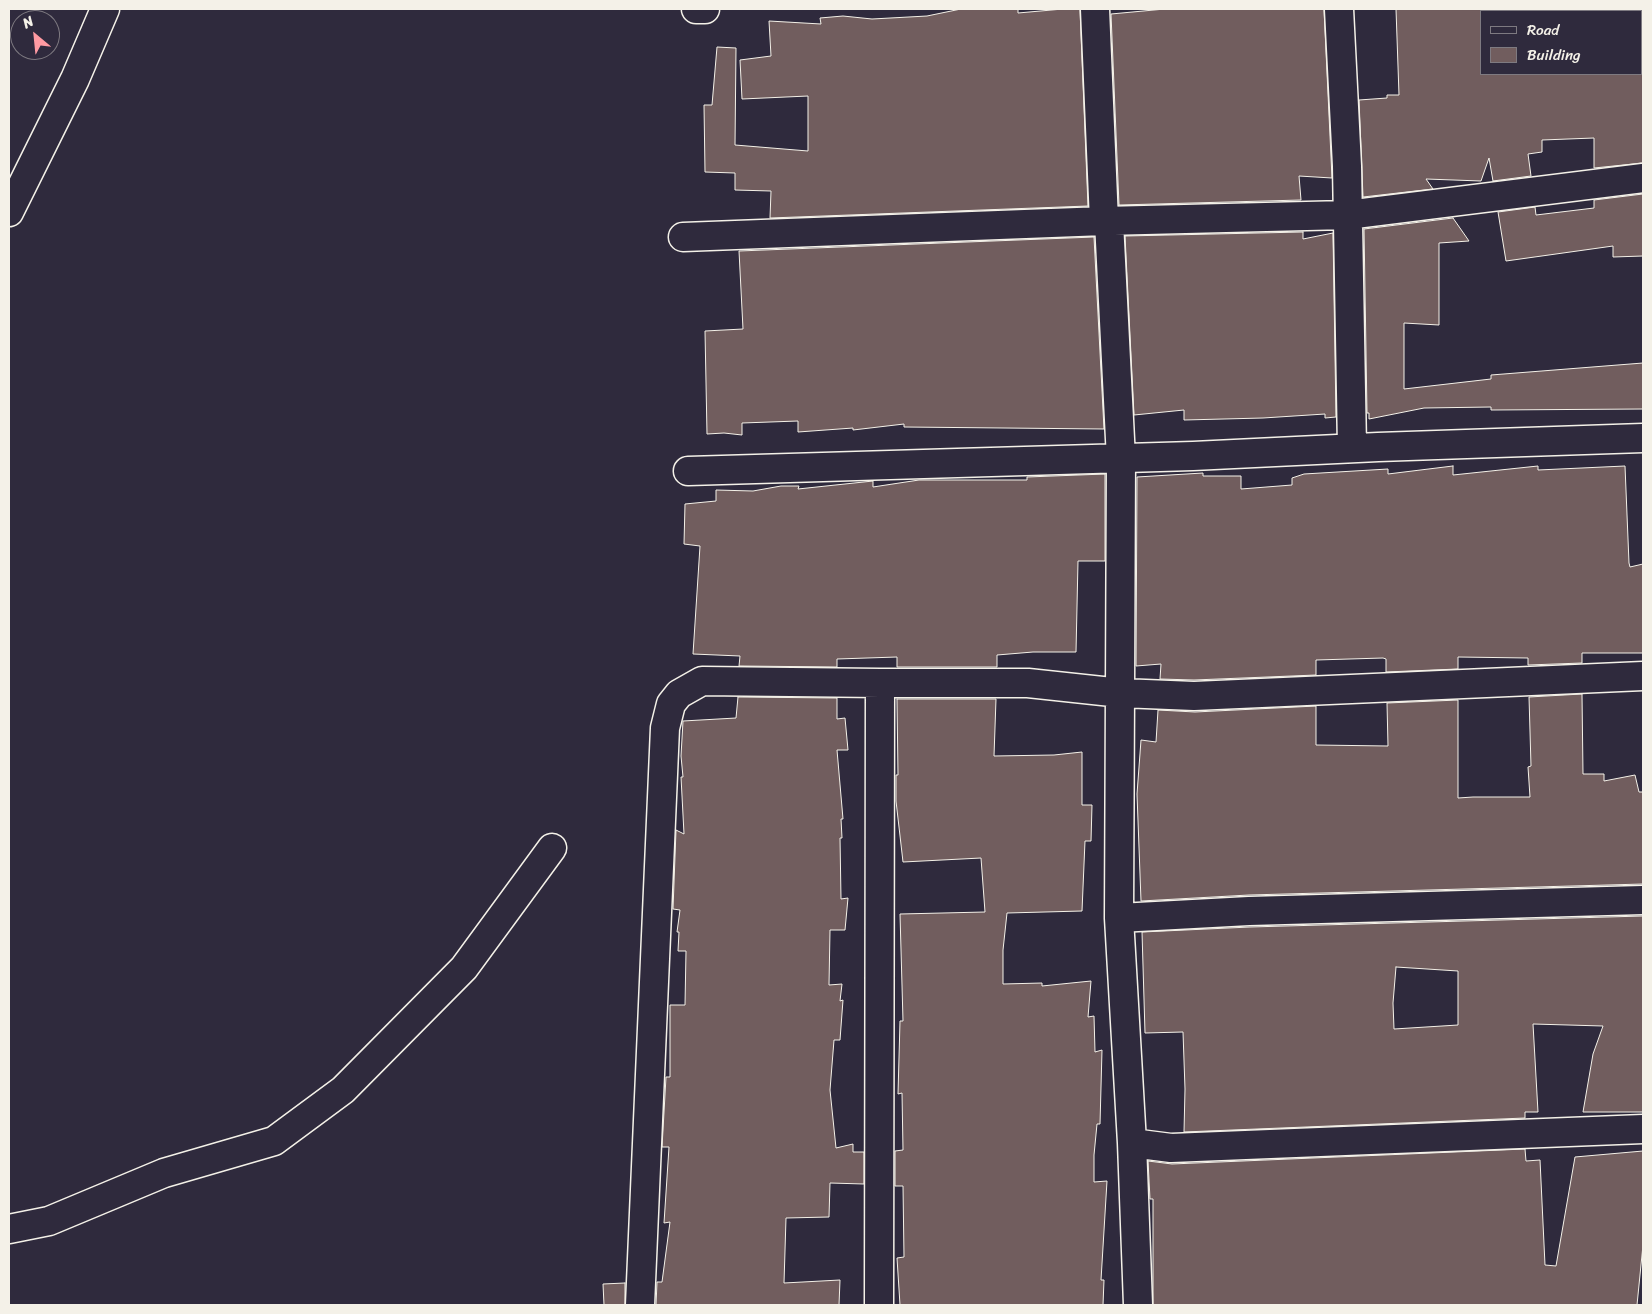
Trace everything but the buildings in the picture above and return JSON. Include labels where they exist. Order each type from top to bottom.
[{"type":"street","points":[[9,212],[75,80],[105,9]]},
{"type":"street","points":[[696,9],[705,9]]},
{"type":"street","points":[[1094,9],[1121,458],[1119,918],[1132,1143],[1138,1305]]},
{"type":"street","points":[[1339,9],[1347,166],[1352,448]]},
{"type":"street","points":[[683,237],[1106,221],[1347,215],[1643,178]]},
{"type":"street","points":[[688,471],[1121,458],[1643,438]]},
{"type":"street","points":[[640,1305],[665,728],[671,704],[679,694],[702,681],[1028,683],[1121,692],[1194,696],[1643,676]]},
{"type":"street","points":[[878,1305],[880,683]]},
{"type":"street","points":[[9,1229],[49,1222],[164,1173],[274,1141],[343,1090],[464,968],[552,848]]},
{"type":"street","points":[[1119,918],[1250,911],[1643,900]]},
{"type":"street","points":[[1132,1143],[1171,1148],[1643,1129]]}]
